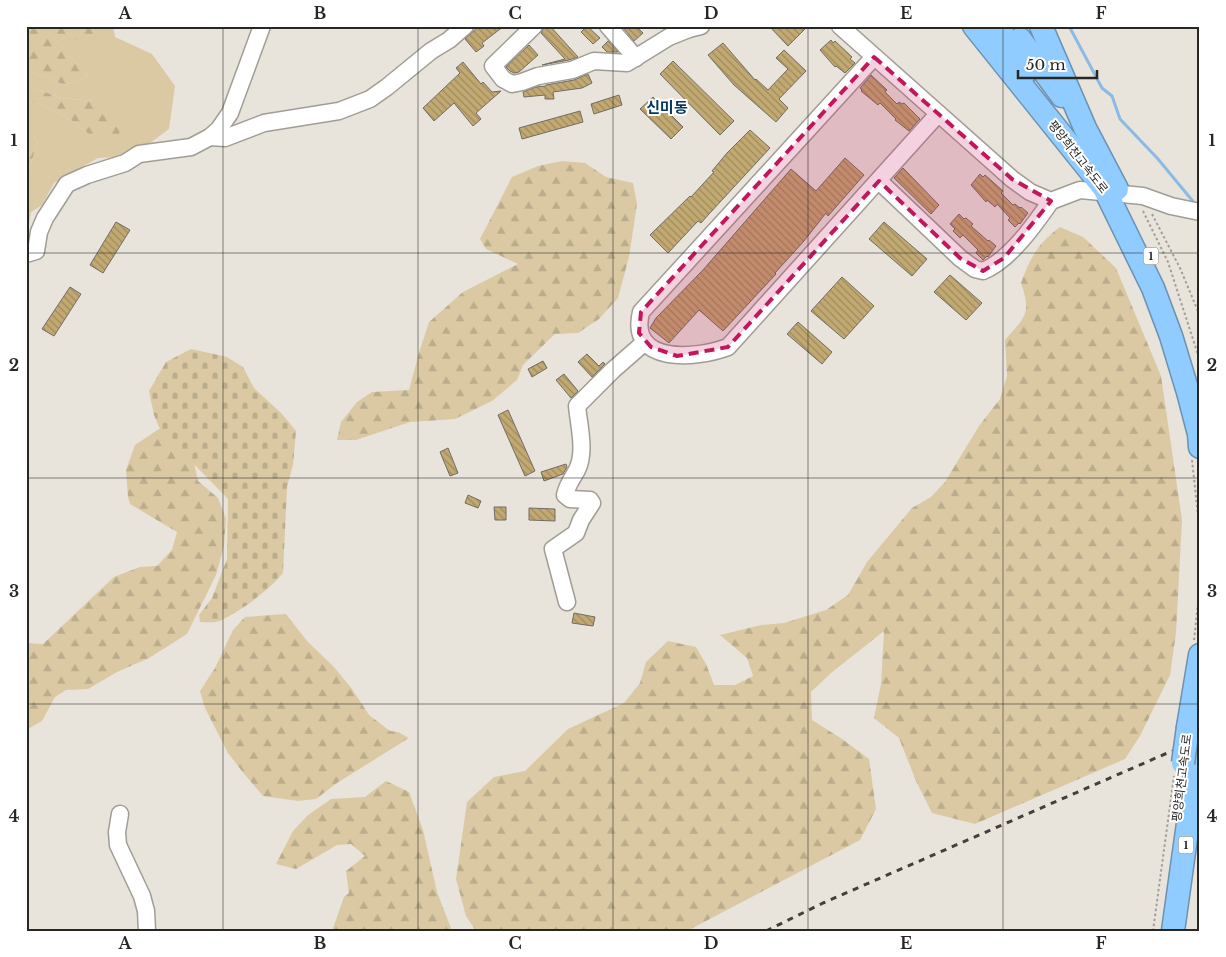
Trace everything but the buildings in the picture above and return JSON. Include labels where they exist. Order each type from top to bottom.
[{"type":"highway","name":"평양희천고속도로","points":[[974,26],[1061,135],[1113,193],[1161,276],[1200,391]]},
{"type":"highway","points":[[998,26],[1061,135]]},
{"type":"highway","points":[[1013,26],[1020,40],[1084,128]]},
{"type":"highway","name":"평양희천고속도로","points":[[1041,26],[1153,288],[1168,328],[1199,434],[1195,451]]},
{"type":"highway","name":"평양희천고속도로","points":[[1173,931],[1200,655]]},
{"type":"highway","name":"평양희천고속도로","points":[[1163,931],[1190,761]]},
{"type":"street","points":[[26,254],[36,251],[39,232],[44,218],[68,184],[87,175],[125,164],[140,154],[191,146],[210,137],[230,113],[262,26]]},
{"type":"street","points":[[210,137],[225,138],[264,123],[339,111],[370,99],[431,50],[450,40],[465,26]]},
{"type":"street","points":[[534,26],[493,66],[503,79],[512,84],[538,76],[572,70],[594,61],[626,64],[669,37],[701,26]]},
{"type":"street","points":[[608,26],[636,58]]},
{"type":"street","points":[[840,26],[1012,179],[1030,192],[1051,201]]},
{"type":"street","points":[[874,58],[641,312],[638,324],[639,333],[645,342],[652,347],[677,356],[716,352],[728,347],[938,114]]},
{"type":"street","points":[[879,181],[960,258],[975,269],[983,271],[1004,258],[1038,220],[1051,201],[1080,190],[1143,196],[1171,206],[1200,212]]},
{"type":"street","points":[[567,602],[553,549],[576,533],[581,520],[592,503],[590,500],[570,499],[565,495],[566,488],[577,471],[581,460],[582,447],[577,406],[613,370],[645,342]]},
{"type":"street","points":[[120,814],[117,832],[118,846],[142,896],[146,911],[147,931]]},
{"type":"path","points":[[1143,196],[1180,268],[1200,316]]},
{"type":"path","points":[[1195,451],[1200,534]]},
{"type":"highlighted area","points":[[874,57],[1012,179],[1051,201],[1004,258],[983,271],[960,258],[879,181],[728,347],[677,356],[651,347],[639,333],[641,312]]},
{"type":"green space","points":[[26,26],[96,26],[96,34],[76,40],[49,33],[89,76],[65,85],[26,70]]},
{"type":"green space","points":[[96,26],[113,26],[115,37],[152,54],[175,86],[169,129],[150,143],[121,157],[98,158],[54,183],[42,205],[31,212],[26,243],[26,171],[29,169],[38,141],[26,129],[26,105],[36,102],[71,120],[94,138],[94,101],[61,98],[26,85],[26,70],[65,85],[89,76],[48,32],[96,34]]},
{"type":"green space","points":[[26,85],[61,98],[94,101],[126,119],[117,138],[94,138],[71,120],[36,102],[26,105]]},
{"type":"green space","points":[[26,129],[38,141],[29,169],[26,171]]},
{"type":"green space","points":[[562,161],[585,163],[606,177],[633,183],[637,204],[629,257],[618,298],[599,319],[578,333],[555,334],[523,365],[517,380],[492,401],[455,419],[410,422],[356,440],[337,440],[341,422],[357,402],[372,392],[409,390],[429,322],[463,292],[518,264],[486,249],[480,239],[512,177],[538,166]]},
{"type":"green space","points":[[1060,227],[1083,237],[1116,268],[1161,376],[1182,520],[1176,633],[1170,675],[1140,736],[1125,759],[975,824],[932,813],[916,781],[899,738],[874,718],[881,684],[884,631],[831,673],[811,692],[812,720],[869,759],[876,809],[860,840],[687,931],[476,931],[466,916],[456,879],[467,802],[494,777],[525,771],[568,729],[624,703],[640,683],[646,662],[668,641],[696,647],[706,664],[714,685],[735,685],[753,676],[747,658],[720,635],[761,625],[784,623],[826,610],[848,595],[867,562],[912,508],[931,497],[945,482],[979,426],[1000,399],[1007,376],[1005,340],[1022,320],[1026,309],[1021,283],[1040,245]]},
{"type":"green space","points":[[191,349],[227,357],[243,367],[254,388],[282,414],[296,431],[293,465],[287,487],[283,573],[254,600],[237,612],[215,622],[200,622],[199,615],[212,598],[227,559],[228,499],[189,459],[165,441],[154,415],[149,391],[166,362]]},
{"type":"green space","points":[[159,429],[188,435],[198,481],[218,498],[226,519],[224,546],[216,575],[187,634],[149,658],[117,672],[88,689],[66,690],[55,697],[42,721],[26,730],[26,643],[43,644],[114,577],[140,567],[157,566],[172,550],[177,532],[130,504],[128,497],[126,470],[135,445]]},
{"type":"green space","points":[[286,614],[307,641],[334,667],[352,689],[369,715],[390,731],[398,732],[409,738],[337,783],[316,799],[298,801],[263,796],[228,753],[205,708],[200,691],[215,668],[233,630],[245,617]]},
{"type":"green space","points":[[386,781],[409,792],[423,830],[437,892],[452,931],[332,931],[344,897],[349,893],[346,871],[365,856],[351,844],[337,845],[296,869],[276,864],[293,831],[308,815],[331,799],[365,797]]},
{"type":"waterway","points":[[1069,26],[1102,88],[1112,96],[1120,119],[1158,159],[1196,205]]},
{"type":"railway","points":[[766,931],[823,903],[1165,754],[1200,741]]},
{"type":"district","name":"신미동","points":[[667,108]]}]
